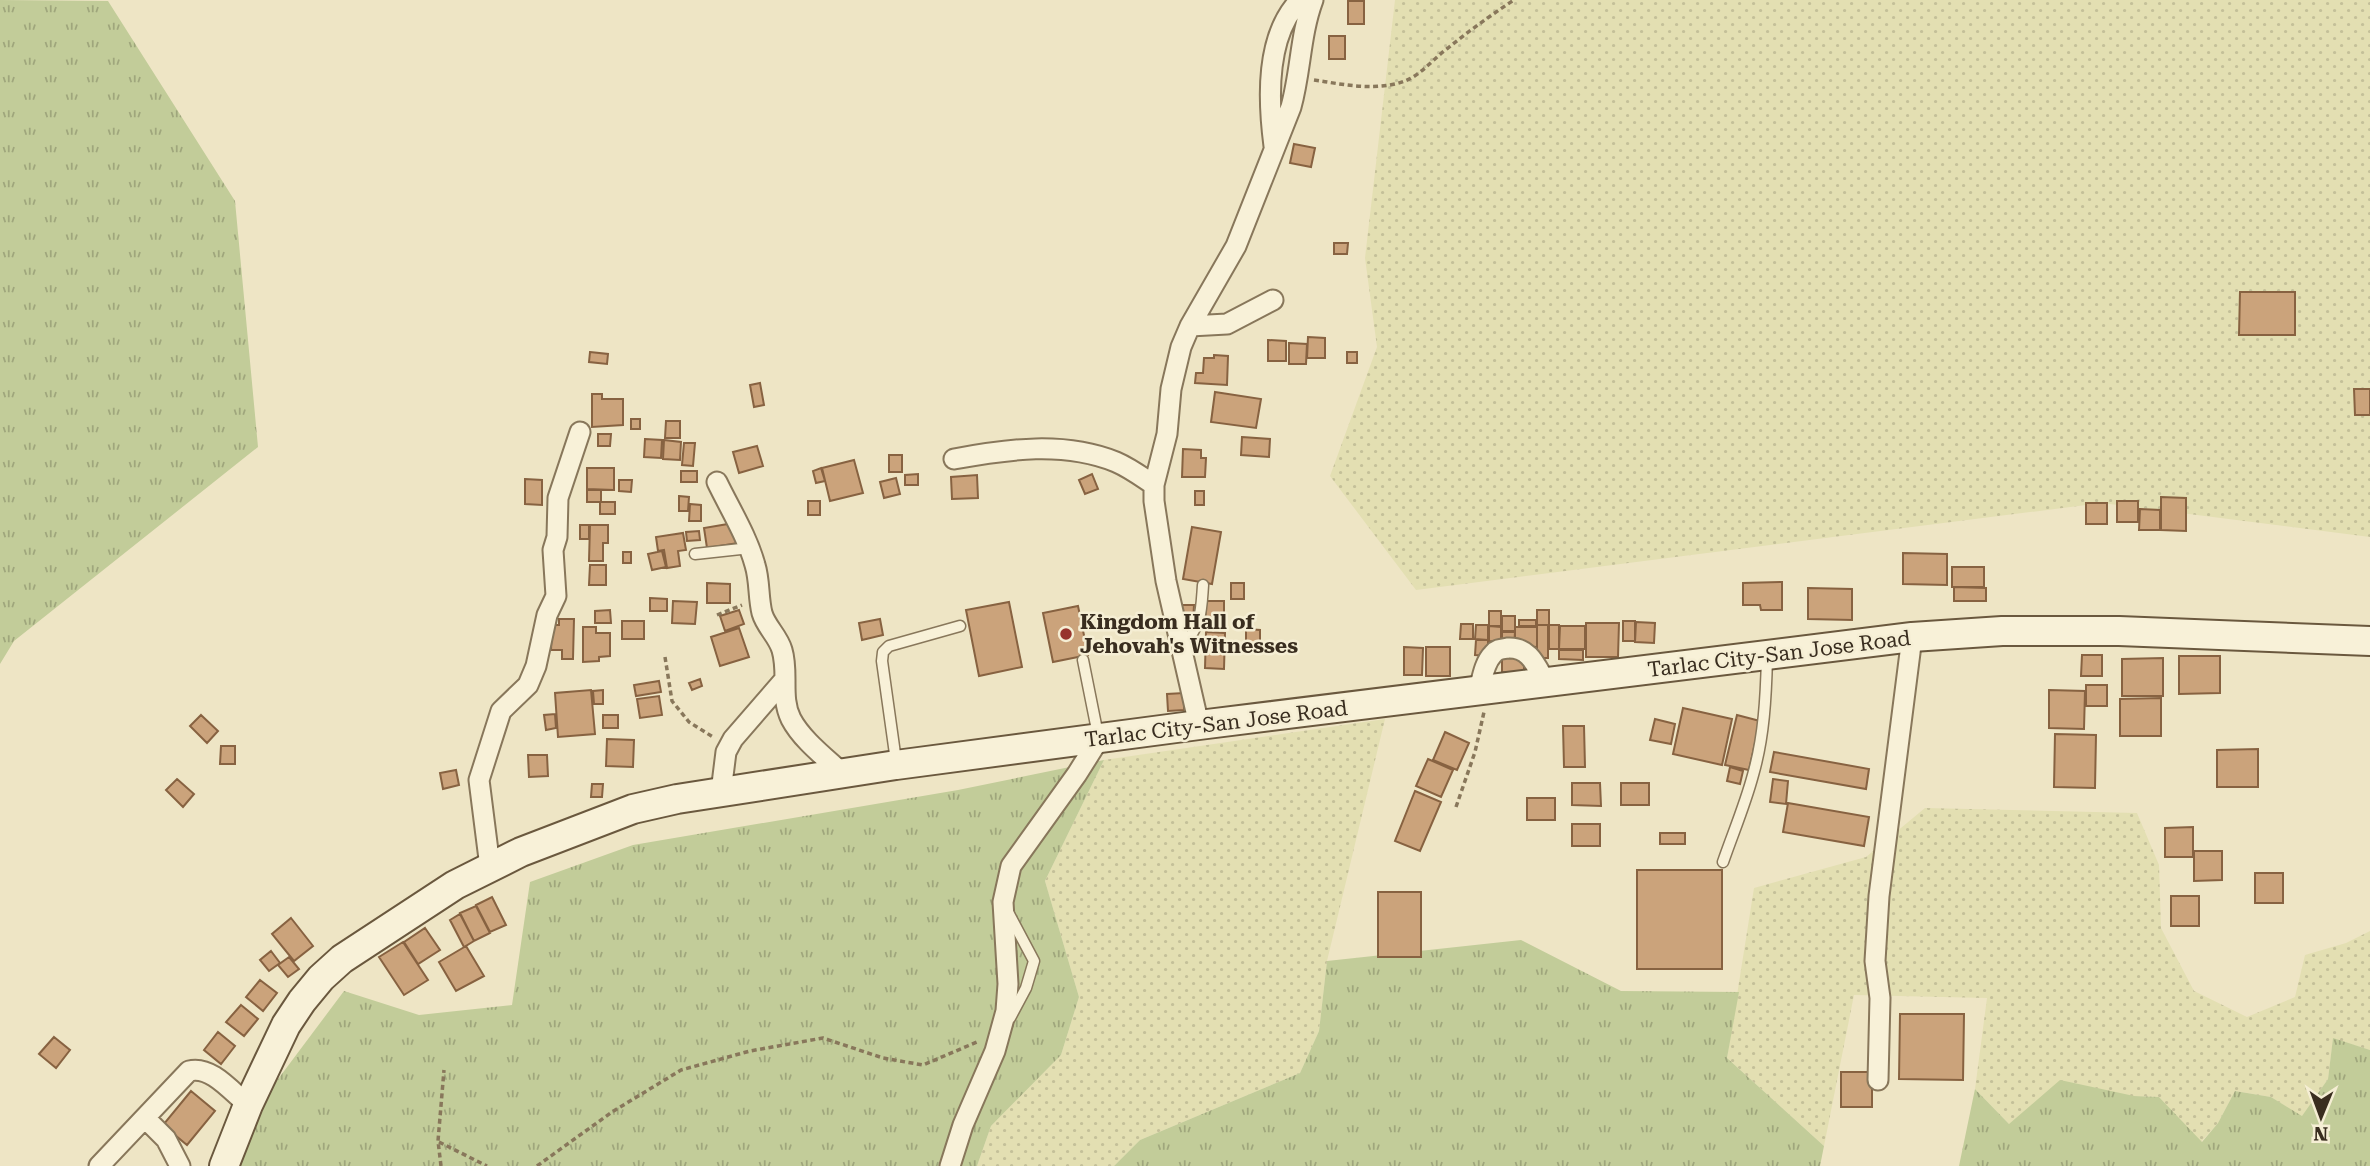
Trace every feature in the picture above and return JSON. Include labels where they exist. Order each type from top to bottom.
[{"type":"main road","name":"Tarlac City-San Jose Road","points":[[224,1166],[248,1105],[286,1025],[321,978],[372,937],[455,885],[586,825],[633,809],[721,792],[896,765],[1768,653],[1912,637],[2002,631],[2119,631],[2370,641]]},
{"type":"street","points":[[1274,147],[1269,95],[1271,76],[1281,30],[1289,13],[1300,0]]},
{"type":"street","points":[[1199,725],[1180,647],[1158,533],[1154,485],[1167,434],[1176,368],[1190,326],[1236,246],[1291,107],[1298,78],[1303,35],[1313,0]]},
{"type":"street","points":[[1190,326],[1227,324],[1273,300]]},
{"type":"street","points":[[490,867],[479,780],[503,707],[528,685],[536,666],[547,615],[556,596],[553,560],[557,537],[558,498],[580,432]]},
{"type":"street","points":[[954,458],[1016,448],[1050,449],[1105,458],[1154,485]]},
{"type":"street","points":[[717,482],[750,548],[757,569],[765,622],[782,648],[784,691],[790,718],[798,730],[843,774]]},
{"type":"street","points":[[1878,1080],[1880,998],[1875,961],[1879,896],[1912,637]]},
{"type":"street","points":[[1484,690],[1489,660],[1497,650],[1502,649],[1513,648],[1528,654],[1546,683]]},
{"type":"street","points":[[721,792],[726,752],[744,724],[785,679]]},
{"type":"street","points":[[950,1166],[963,1125],[1002,1032],[1008,984],[1003,902],[1011,866],[1099,739]]},
{"type":"street","points":[[99,1166],[189,1071],[199,1069],[208,1072],[248,1105]]},
{"type":"street","points":[[145,1118],[166,1139],[180,1166]]},
{"type":"lane","points":[[695,554],[750,548]]},
{"type":"lane","points":[[1180,647],[1194,634],[1198,625],[1203,585]]},
{"type":"lane","points":[[896,765],[883,652],[889,646],[960,626]]},
{"type":"lane","points":[[1723,862],[1756,762],[1766,700],[1768,653]]},
{"type":"lane","points":[[1083,660],[1099,739]]},
{"type":"lane","points":[[1002,1032],[1026,988],[1034,961],[1003,902]]},
{"type":"path","points":[[1298,78],[1369,87],[1398,84],[1419,74],[1447,48],[1514,0]]},
{"type":"path","points":[[717,615],[760,598]]},
{"type":"path","points":[[665,657],[669,691],[680,714],[713,737],[726,752]]},
{"type":"path","points":[[1456,807],[1475,752],[1484,690]]},
{"type":"path","points":[[537,1166],[612,1112],[681,1070],[750,1051],[823,1038],[883,1058],[923,1065],[1002,1032]]},
{"type":"path","points":[[441,1166],[438,1141],[444,1070]]},
{"type":"path","points":[[438,1141],[487,1166]]},
{"type":"shaded area","points":[[1395,0],[2370,0],[2370,537],[2102,503],[1416,590],[1330,476],[1377,347],[1365,258]]},
{"type":"shaded area","points":[[1385,719],[1327,961],[1319,1031],[1300,1073],[1140,1140],[1114,1166],[977,1166],[991,1126],[1061,1055],[1079,997],[1045,881],[1104,760]]},
{"type":"shaded area","points":[[1925,808],[2137,813],[2159,865],[2161,928],[2194,991],[2247,1017],[2295,997],[2305,955],[2346,943],[2370,931],[2370,1050],[2333,1039],[2328,1079],[2302,1117],[2271,1097],[2235,1091],[2218,1123],[2201,1142],[2159,1097],[2134,1096],[2009,1124],[1975,1089],[1987,998],[1854,995],[1824,1146],[1727,1058],[1754,888],[1866,857]]},
{"type":"green space","points":[[0,0],[108,1],[235,201],[258,447],[14,641],[0,664]]},
{"type":"green space","points":[[1104,760],[1045,881],[1079,997],[1061,1055],[991,1126],[977,1166],[213,1166],[344,991],[419,1015],[512,1005],[530,882],[633,845],[958,790]]},
{"type":"green space","points":[[1521,940],[1621,991],[1739,992],[1727,1058],[1824,1146],[1820,1166],[1114,1166],[1140,1140],[1300,1073],[1319,1031],[1327,961]]},
{"type":"green space","points":[[2333,1038],[2370,1050],[2370,1166],[1959,1166],[1975,1089],[2009,1124],[2060,1080],[2134,1096],[2159,1097],[2202,1142],[2218,1123],[2235,1091],[2271,1097],[2302,1116],[2328,1079]]},
{"type":"building","points":[[1348,1],[1364,1],[1364,24],[1348,24]]},
{"type":"building","points":[[1329,36],[1345,36],[1345,59],[1329,59]]},
{"type":"building","points":[[1294,144],[1315,148],[1311,167],[1290,163]]},
{"type":"building","points":[[1334,243],[1348,243],[1347,254],[1334,254]]},
{"type":"building","points":[[2240,292],[2295,292],[2295,335],[2239,335]]},
{"type":"building","points":[[1308,337],[1325,338],[1325,358],[1307,358]]},
{"type":"building","points":[[1268,340],[1286,341],[1286,361],[1268,361]]},
{"type":"building","points":[[1289,343],[1307,344],[1306,364],[1289,364]]},
{"type":"building","points":[[590,352],[608,354],[607,364],[589,362]]},
{"type":"building","points":[[1347,352],[1357,352],[1357,363],[1347,363]]},
{"type":"building","points":[[1214,355],[1228,356],[1227,385],[1195,383],[1196,373],[1203,373],[1204,358],[1214,358]]},
{"type":"building","points":[[760,383],[764,405],[754,407],[750,385]]},
{"type":"building","points":[[2354,389],[2370,389],[2370,415],[2355,415]]},
{"type":"building","points":[[1215,392],[1261,399],[1256,428],[1211,422]]},
{"type":"building","points":[[592,394],[602,394],[602,399],[623,399],[623,425],[592,427]]},
{"type":"building","points":[[631,419],[640,419],[640,429],[631,429]]},
{"type":"building","points":[[666,421],[680,421],[680,438],[665,438]]},
{"type":"building","points":[[598,434],[611,434],[610,446],[598,446]]},
{"type":"building","points":[[1242,437],[1270,439],[1269,457],[1241,455]]},
{"type":"building","points":[[645,439],[662,440],[661,458],[644,457]]},
{"type":"building","points":[[664,440],[681,442],[680,460],[663,459]]},
{"type":"building","points":[[684,443],[695,443],[693,466],[682,465]]},
{"type":"building","points":[[757,446],[763,466],[739,473],[733,452]]},
{"type":"building","points":[[1183,449],[1201,450],[1201,458],[1206,458],[1205,477],[1182,477]]},
{"type":"building","points":[[889,455],[902,455],[902,472],[889,472]]},
{"type":"building","points":[[854,460],[863,493],[830,501],[822,468]]},
{"type":"building","points":[[587,468],[614,468],[614,490],[587,489]]},
{"type":"building","points":[[821,468],[825,481],[816,483],[813,471]]},
{"type":"building","points":[[681,471],[697,471],[697,482],[681,482]]},
{"type":"building","points":[[918,474],[918,485],[905,485],[905,475]]},
{"type":"building","points":[[1092,474],[1098,489],[1085,494],[1079,480]]},
{"type":"building","points":[[977,475],[978,498],[952,499],[951,477]]},
{"type":"building","points":[[896,478],[900,494],[884,498],[880,482]]},
{"type":"building","points":[[525,479],[542,480],[542,505],[525,504]]},
{"type":"building","points":[[619,480],[632,480],[631,492],[619,491]]},
{"type":"building","points":[[587,490],[601,490],[601,502],[587,502]]},
{"type":"building","points":[[1195,491],[1204,491],[1204,505],[1195,505]]},
{"type":"building","points":[[679,496],[689,497],[688,511],[679,511]]},
{"type":"building","points":[[2161,497],[2186,498],[2186,531],[2161,530]]},
{"type":"building","points":[[808,501],[820,501],[820,515],[808,515]]},
{"type":"building","points":[[2117,501],[2138,501],[2138,522],[2117,522]]},
{"type":"building","points":[[600,502],[615,502],[615,514],[600,514]]},
{"type":"building","points":[[2086,503],[2107,503],[2107,524],[2086,524]]},
{"type":"building","points":[[690,504],[701,505],[701,521],[689,521]]},
{"type":"building","points":[[2140,509],[2160,510],[2160,530],[2139,530]]},
{"type":"building","points":[[734,523],[738,543],[707,548],[704,528]]},
{"type":"building","points":[[580,525],[589,525],[589,539],[580,539]]},
{"type":"building","points":[[590,525],[608,525],[608,543],[603,543],[603,561],[589,561]]},
{"type":"building","points":[[1192,527],[1221,532],[1212,584],[1183,579]]},
{"type":"building","points":[[699,531],[700,540],[687,541],[686,532]]},
{"type":"building","points":[[683,533],[686,550],[678,551],[680,566],[667,568],[664,550],[658,551],[656,537]]},
{"type":"building","points":[[662,551],[666,567],[652,570],[648,554]]},
{"type":"building","points":[[623,552],[631,552],[631,563],[623,563]]},
{"type":"building","points":[[1903,553],[1947,554],[1947,585],[1903,584]]},
{"type":"building","points":[[590,565],[606,565],[606,585],[589,585]]},
{"type":"building","points":[[1952,567],[1984,567],[1984,587],[1952,587]]},
{"type":"building","points":[[1782,582],[1782,610],[1761,610],[1760,605],[1743,605],[1743,583]]},
{"type":"building","points":[[707,583],[730,584],[730,603],[707,603]]},
{"type":"building","points":[[1231,583],[1244,583],[1244,599],[1231,599]]},
{"type":"building","points":[[1954,587],[1986,588],[1986,601],[1954,601]]},
{"type":"building","points":[[1808,588],[1852,589],[1852,620],[1808,619]]},
{"type":"building","points":[[650,598],[667,599],[667,611],[650,611]]},
{"type":"building","points":[[673,601],[697,602],[695,624],[672,623]]},
{"type":"building","points":[[1205,601],[1224,601],[1224,627],[1206,627]]},
{"type":"building","points":[[1009,602],[1022,667],[979,676],[966,610]]},
{"type":"building","points":[[1180,605],[1194,605],[1193,622],[1180,621]]},
{"type":"building","name":"Kingdom Hall of Jehovah's Witnesses","points":[[1078,606],[1088,655],[1053,662],[1043,613]]},
{"type":"building","points":[[610,610],[611,623],[595,623],[595,611]]},
{"type":"building","points":[[739,610],[744,624],[725,631],[720,616]]},
{"type":"building","points":[[1537,610],[1549,610],[1549,625],[1537,625]]},
{"type":"building","points":[[1489,611],[1501,611],[1501,626],[1489,626]]},
{"type":"building","points":[[1502,616],[1515,616],[1515,631],[1502,631]]},
{"type":"building","points":[[559,619],[574,619],[573,659],[562,659],[562,650],[551,650],[552,625],[559,625]]},
{"type":"building","points":[[880,619],[883,635],[862,640],[859,623]]},
{"type":"building","points":[[1519,620],[1536,620],[1536,626],[1519,626]]},
{"type":"building","points":[[622,621],[644,621],[644,639],[622,639]]},
{"type":"building","points":[[1623,621],[1635,621],[1635,641],[1623,641]]},
{"type":"building","points":[[1636,622],[1655,623],[1654,643],[1635,642]]},
{"type":"building","points":[[1586,623],[1619,623],[1618,657],[1586,657]]},
{"type":"building","points":[[1461,624],[1473,624],[1473,639],[1460,639]]},
{"type":"building","points":[[1476,625],[1488,625],[1488,640],[1475,639]]},
{"type":"building","points":[[1537,625],[1548,625],[1548,658],[1537,658]]},
{"type":"building","points":[[1549,625],[1559,625],[1559,649],[1549,649]]},
{"type":"building","points":[[1489,626],[1501,627],[1501,642],[1489,641]]},
{"type":"building","points":[[1560,626],[1585,626],[1585,649],[1559,649]]},
{"type":"building","points":[[583,627],[596,627],[596,633],[610,633],[610,656],[599,657],[599,661],[583,662]]},
{"type":"building","points":[[1515,627],[1537,627],[1537,647],[1515,646]]},
{"type":"building","points":[[739,628],[749,657],[720,666],[711,637]]},
{"type":"building","points":[[1246,629],[1260,630],[1260,646],[1246,646]]},
{"type":"building","points":[[1206,632],[1225,633],[1224,669],[1205,668]]},
{"type":"building","points":[[1502,632],[1515,632],[1514,647],[1502,647]]},
{"type":"building","points":[[1476,640],[1488,640],[1488,656],[1475,655]]},
{"type":"building","points":[[1404,647],[1423,648],[1422,675],[1404,675]]},
{"type":"building","points":[[1426,647],[1450,647],[1450,676],[1426,676]]},
{"type":"building","points":[[1559,650],[1583,650],[1583,660],[1559,659]]},
{"type":"building","points":[[1502,652],[1524,653],[1524,673],[1502,672]]},
{"type":"building","points":[[2082,655],[2102,655],[2102,676],[2081,676]]},
{"type":"building","points":[[2179,656],[2220,656],[2220,693],[2179,694]]},
{"type":"building","points":[[2163,658],[2163,696],[2122,696],[2122,659]]},
{"type":"building","points":[[700,679],[702,686],[692,690],[689,683]]},
{"type":"building","points":[[659,681],[661,692],[636,696],[634,685]]},
{"type":"building","points":[[2086,685],[2107,685],[2107,706],[2086,706]]},
{"type":"building","points":[[591,690],[595,734],[558,737],[555,693]]},
{"type":"building","points":[[603,690],[603,704],[594,704],[593,691]]},
{"type":"building","points":[[2049,690],[2085,691],[2084,729],[2049,728]]},
{"type":"building","points":[[1184,693],[1184,710],[1168,711],[1167,694]]},
{"type":"building","points":[[659,696],[662,715],[640,718],[637,699]]},
{"type":"building","points":[[2161,698],[2161,736],[2120,736],[2120,699]]},
{"type":"building","points":[[1683,708],[1732,719],[1722,765],[1673,754]]},
{"type":"building","points":[[555,714],[556,728],[546,730],[544,715]]},
{"type":"building","points":[[201,715],[218,731],[207,743],[190,726]]},
{"type":"building","points":[[603,715],[618,715],[618,728],[603,728]]},
{"type":"building","points":[[1737,715],[1760,721],[1749,770],[1725,765]]},
{"type":"building","points":[[1655,719],[1675,724],[1671,744],[1650,740]]},
{"type":"building","points":[[1563,726],[1584,726],[1585,767],[1564,767]]},
{"type":"building","points":[[1445,732],[1469,743],[1457,770],[1433,760]]},
{"type":"building","points":[[2055,734],[2096,735],[2095,788],[2054,787]]},
{"type":"building","points":[[607,739],[634,740],[633,767],[606,766]]},
{"type":"building","points":[[221,746],[235,746],[235,764],[220,764]]},
{"type":"building","points":[[2258,749],[2258,787],[2217,787],[2217,750]]},
{"type":"building","points":[[1774,752],[1869,769],[1866,789],[1770,772]]},
{"type":"building","points":[[528,755],[547,755],[548,776],[529,777]]},
{"type":"building","points":[[1428,759],[1453,770],[1441,797],[1416,786]]},
{"type":"building","points":[[1730,767],[1743,771],[1740,784],[1727,781]]},
{"type":"building","points":[[456,770],[459,785],[443,789],[440,773]]},
{"type":"building","points":[[177,779],[194,794],[183,807],[166,790]]},
{"type":"building","points":[[1773,779],[1788,781],[1786,804],[1770,802]]},
{"type":"building","points":[[1572,783],[1600,783],[1601,806],[1572,805]]},
{"type":"building","points":[[1621,783],[1649,783],[1649,805],[1621,805]]},
{"type":"building","points":[[592,784],[603,784],[602,797],[591,797]]},
{"type":"building","points":[[1415,791],[1441,802],[1420,851],[1395,841]]},
{"type":"building","points":[[1527,798],[1555,798],[1555,820],[1527,820]]},
{"type":"building","points":[[1788,803],[1869,817],[1864,846],[1783,832]]},
{"type":"building","points":[[1572,824],[1600,824],[1600,846],[1572,846]]},
{"type":"building","points":[[2193,827],[2193,857],[2165,857],[2165,828]]},
{"type":"building","points":[[1660,833],[1685,833],[1685,844],[1660,844]]},
{"type":"building","points":[[2194,851],[2222,851],[2222,880],[2194,881]]},
{"type":"building","points":[[1637,870],[1722,870],[1722,969],[1637,969]]},
{"type":"building","points":[[2255,873],[2283,873],[2283,903],[2255,903]]},
{"type":"building","points":[[1378,892],[1421,892],[1421,957],[1378,957]]},
{"type":"building","points":[[2171,896],[2199,896],[2199,926],[2171,926]]},
{"type":"building","points":[[492,897],[506,925],[490,932],[476,905]]},
{"type":"building","points":[[476,906],[490,933],[474,941],[460,913]]},
{"type":"building","points":[[460,914],[474,941],[464,947],[450,920]]},
{"type":"building","points":[[291,918],[313,946],[294,961],[272,934]]},
{"type":"building","points":[[425,928],[440,950],[418,964],[404,942]]},
{"type":"building","points":[[403,942],[428,980],[404,995],[379,957]]},
{"type":"building","points":[[466,946],[484,976],[456,991],[439,962]]},
{"type":"building","points":[[271,951],[280,963],[269,971],[260,960]]},
{"type":"building","points":[[289,957],[299,969],[288,977],[278,965]]},
{"type":"building","points":[[260,980],[277,993],[263,1011],[246,997]]},
{"type":"building","points":[[241,1005],[258,1019],[244,1036],[226,1022]]},
{"type":"building","points":[[1900,1014],[1964,1014],[1963,1080],[1899,1079]]},
{"type":"building","points":[[218,1032],[235,1046],[221,1064],[204,1050]]},
{"type":"building","points":[[54,1037],[70,1050],[56,1068],[39,1054]]},
{"type":"building","points":[[1841,1072],[1872,1072],[1872,1107],[1841,1107]]},
{"type":"building","points":[[191,1091],[215,1111],[187,1145],[163,1125]]},
{"type":"place","name":"Kingdom Hall of Jehovah's Witnesses","points":[[1066,634]]}]
